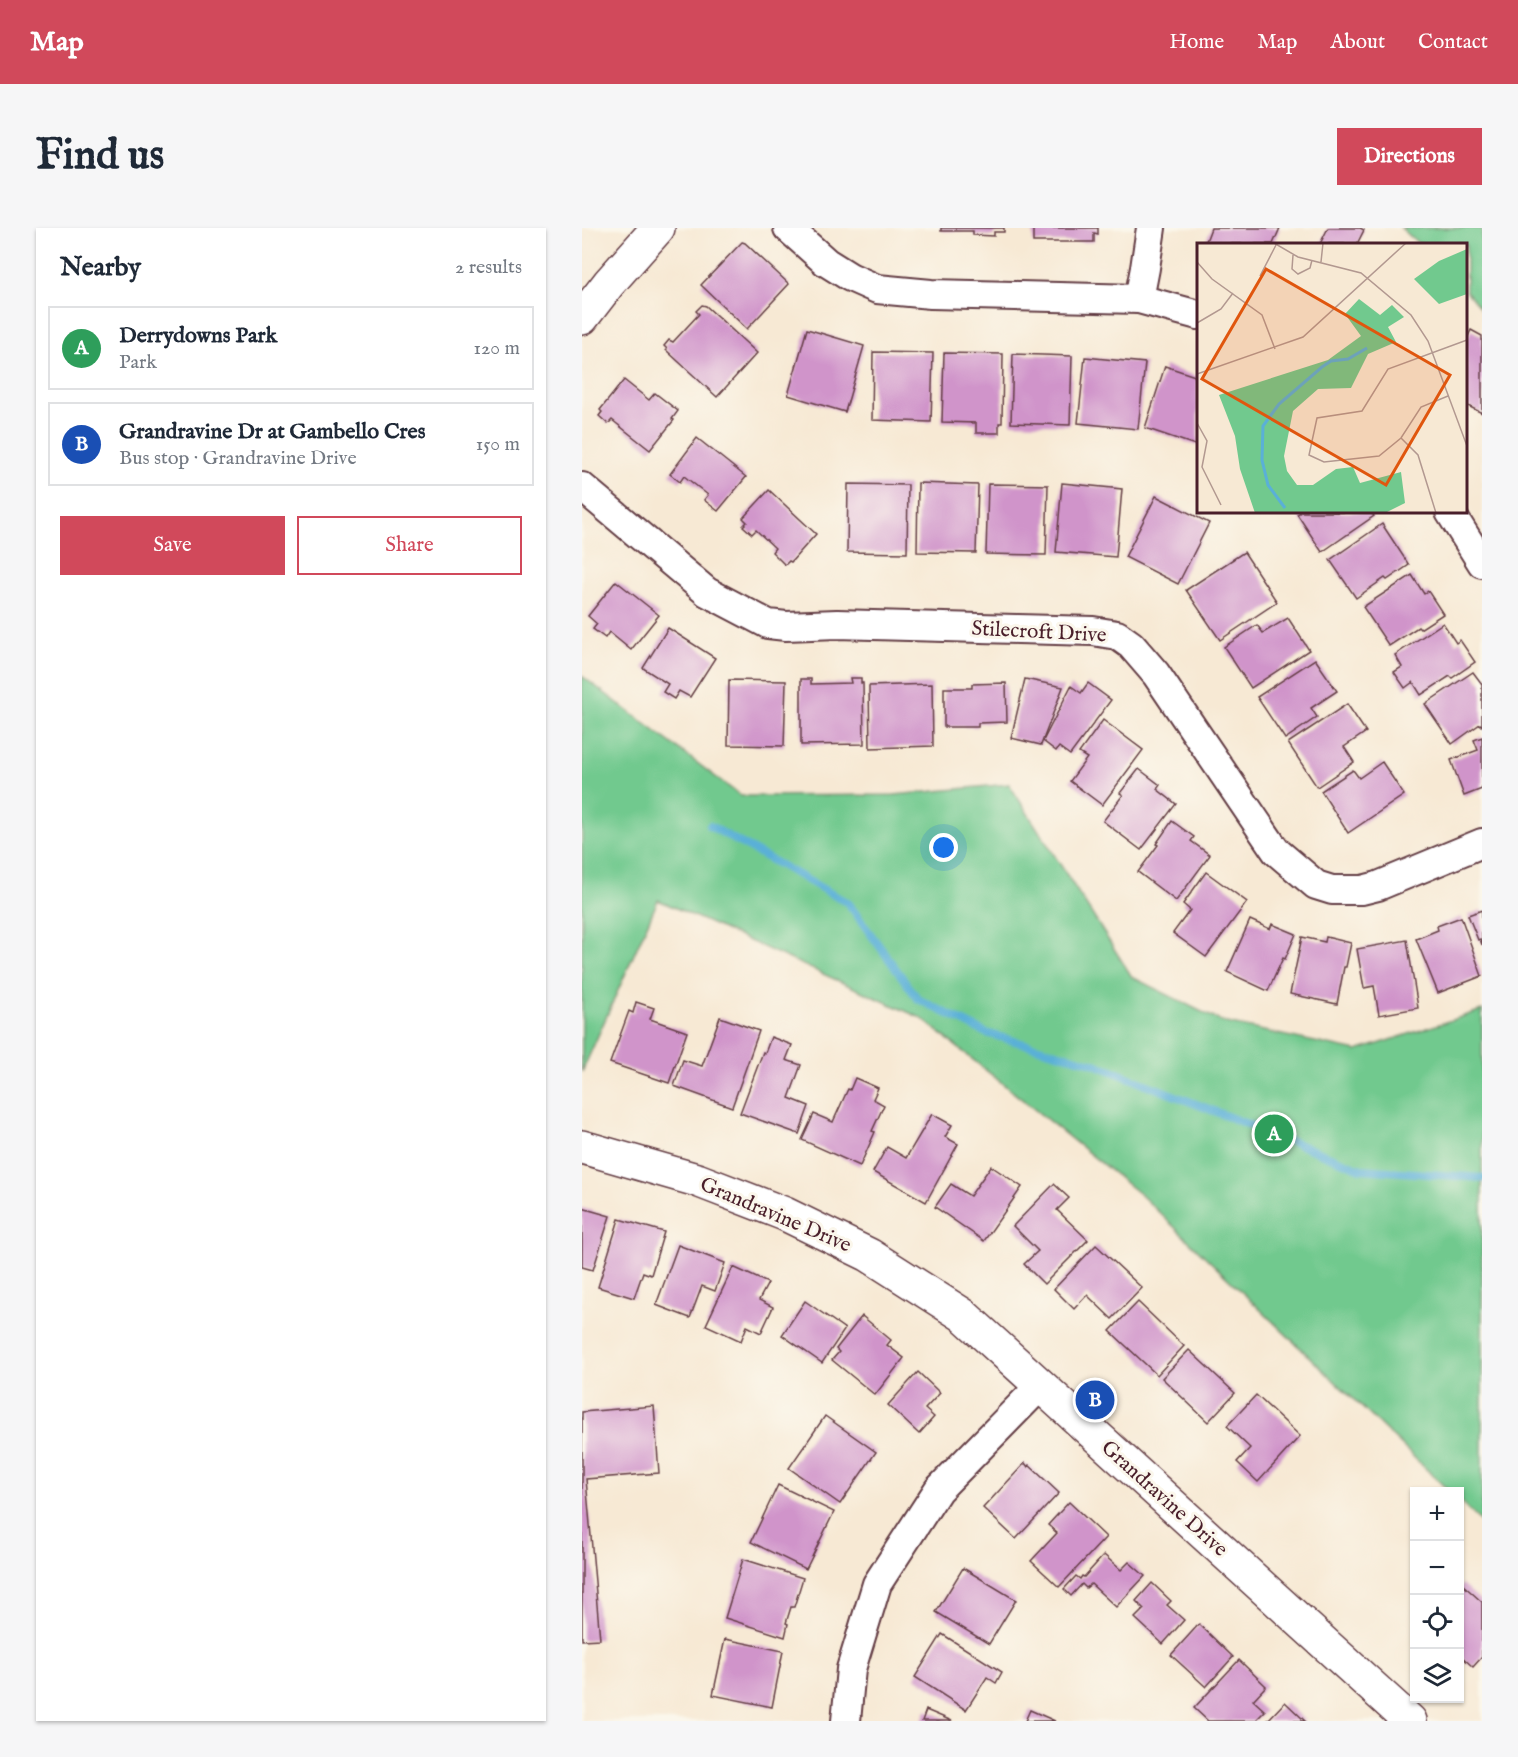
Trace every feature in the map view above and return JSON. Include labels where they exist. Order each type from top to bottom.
[{"type":"street","points":[[582,318],[658,228]]},
{"type":"street","points":[[788,228],[826,262],[850,277],[877,289],[931,294],[1139,299],[1197,315]]},
{"type":"street","points":[[1139,299],[1151,228]]},
{"type":"street","name":"Stilecroft Drive","points":[[582,487],[706,592],[768,624],[1093,631],[1117,635],[1131,645],[1156,674],[1276,851],[1316,885],[1332,890],[1362,890],[1378,886],[1482,843]]},
{"type":"street","points":[[1451,513],[1482,563]]},
{"type":"street","name":"Grandravine Drive","points":[[582,1147],[697,1180],[785,1214],[869,1255],[963,1315],[1410,1721]]},
{"type":"street","points":[[846,1721],[851,1669],[878,1584],[938,1490],[1041,1385]]},
{"type":"green space","points":[[1401,228],[1482,228],[1482,310],[1467,292],[1467,243],[1418,243]]},
{"type":"green space","points":[[582,676],[741,796],[894,795],[1009,784],[1132,977],[1222,1022],[1357,1051],[1482,1010],[1482,1523],[1464,1505],[1464,1487],[1445,1487],[1142,1196],[921,1018],[658,900],[582,1072]]},
{"type":"building","points":[[941,228],[1004,228],[1004,232],[994,232],[994,236],[973,235],[973,231],[941,231]]},
{"type":"building","points":[[1033,228],[1098,228],[1098,234],[1094,233],[1094,242],[1033,242]]},
{"type":"building","points":[[1211,228],[1280,228],[1273,243],[1205,243]]},
{"type":"building","points":[[1328,228],[1364,230],[1358,243],[1320,243]]},
{"type":"building","points":[[742,242],[789,284],[747,329],[701,285]]},
{"type":"building","points":[[702,305],[706,306],[757,353],[717,397],[664,346],[669,340],[673,342],[699,314],[696,311]]},
{"type":"building","points":[[807,329],[864,346],[845,412],[788,395]]},
{"type":"building","points":[[1471,330],[1482,336],[1482,413],[1467,406],[1467,339]]},
{"type":"building","points":[[873,352],[933,353],[931,422],[872,420]]},
{"type":"building","points":[[944,353],[1003,354],[1002,423],[999,423],[999,433],[976,433],[976,423],[942,422]]},
{"type":"building","points":[[1013,354],[1072,356],[1070,425],[1011,423]]},
{"type":"building","points":[[1085,357],[1145,363],[1138,429],[1078,423]]},
{"type":"building","points":[[1165,366],[1197,377],[1197,446],[1145,428]]},
{"type":"building","points":[[624,380],[649,400],[655,393],[678,411],[672,419],[674,420],[650,450],[612,420],[608,424],[599,416],[602,412],[600,410]]},
{"type":"building","points":[[697,438],[746,477],[718,511],[704,500],[708,495],[684,476],[680,482],[670,474]]},
{"type":"building","points":[[918,483],[978,485],[976,553],[917,552]]},
{"type":"building","points":[[1062,483],[1122,489],[1116,557],[1056,552]]},
{"type":"building","points":[[848,484],[908,485],[907,553],[847,552]]},
{"type":"building","points":[[988,484],[1048,485],[1046,555],[986,554]]},
{"type":"building","points":[[769,490],[816,534],[791,562],[785,565],[772,552],[775,548],[756,530],[752,534],[743,526],[747,522],[743,518]]},
{"type":"building","points":[[1156,496],[1209,523],[1178,584],[1125,557]]},
{"type":"building","points":[[1372,513],[1374,516],[1322,552],[1297,514]]},
{"type":"building","points":[[1382,524],[1409,565],[1356,598],[1330,560]]},
{"type":"building","points":[[1244,552],[1277,602],[1220,640],[1186,590]]},
{"type":"building","points":[[1412,575],[1424,594],[1428,591],[1443,614],[1389,646],[1363,607]]},
{"type":"building","points":[[616,581],[659,615],[631,650],[609,632],[605,638],[593,629],[597,624],[588,616]]},
{"type":"building","points":[[1288,618],[1309,650],[1251,688],[1224,647],[1257,625],[1263,633]]},
{"type":"building","points":[[1443,623],[1456,643],[1460,640],[1475,662],[1421,695],[1413,682],[1405,688],[1394,672],[1402,667],[1395,655]]},
{"type":"building","points":[[668,628],[715,658],[690,697],[679,691],[674,699],[663,692],[668,684],[643,668]]},
{"type":"building","points":[[1315,659],[1337,691],[1311,708],[1317,717],[1285,739],[1257,697]]},
{"type":"building","points":[[1473,672],[1482,684],[1482,726],[1480,724],[1452,744],[1425,704]]},
{"type":"building","points":[[850,678],[861,678],[861,683],[863,683],[864,744],[801,745],[801,679],[811,679],[811,684],[851,683]]},
{"type":"building","points":[[1025,679],[1063,687],[1041,745],[1011,738]]},
{"type":"building","points":[[729,680],[786,681],[784,746],[728,745]]},
{"type":"building","points":[[1006,683],[1007,722],[978,723],[978,727],[944,727],[944,688],[972,688],[972,684]]},
{"type":"building","points":[[1088,683],[1111,700],[1070,755],[1059,747],[1056,751],[1043,741],[1071,686],[1081,693]]},
{"type":"building","points":[[932,684],[933,746],[870,748],[869,686]]},
{"type":"building","points":[[1347,704],[1366,732],[1344,747],[1354,762],[1317,787],[1288,743]]},
{"type":"building","points":[[1103,720],[1143,750],[1102,805],[1070,781],[1087,758],[1079,753]]},
{"type":"building","points":[[1482,737],[1482,789],[1464,796],[1451,760],[1478,750],[1474,740]]},
{"type":"building","points":[[1382,762],[1404,795],[1348,833],[1321,791],[1353,770],[1359,778]]},
{"type":"building","points":[[1139,769],[1160,785],[1157,789],[1176,804],[1141,850],[1103,821],[1123,795],[1120,793]]},
{"type":"building","points":[[1172,821],[1194,837],[1191,841],[1210,855],[1176,901],[1138,872]]},
{"type":"building","points":[[1206,872],[1247,902],[1206,957],[1173,933],[1190,910],[1183,904]]},
{"type":"building","points":[[1482,910],[1482,945],[1468,915]]},
{"type":"building","points":[[1461,917],[1482,976],[1438,993],[1416,939],[1438,930],[1437,926]]},
{"type":"building","points":[[1250,920],[1270,929],[1272,924],[1296,934],[1268,991],[1227,972]]},
{"type":"building","points":[[1302,937],[1325,942],[1326,937],[1351,943],[1337,1004],[1290,994]]},
{"type":"building","points":[[1407,940],[1418,1008],[1379,1015],[1374,986],[1364,988],[1357,949]]},
{"type":"building","points":[[636,1002],[654,1008],[650,1019],[687,1032],[669,1083],[610,1063],[629,1011],[633,1013]]},
{"type":"building","points":[[720,1017],[759,1031],[732,1107],[674,1086],[683,1060],[702,1066]]},
{"type":"building","points":[[771,1037],[792,1045],[786,1060],[801,1065],[789,1098],[809,1106],[799,1134],[740,1113]]},
{"type":"building","points":[[855,1078],[878,1088],[873,1099],[884,1105],[860,1166],[802,1140],[814,1114],[833,1122]]},
{"type":"building","points":[[932,1114],[952,1125],[945,1137],[958,1144],[926,1202],[873,1172],[887,1147],[906,1158]]},
{"type":"building","points":[[991,1166],[1022,1187],[984,1241],[935,1207],[951,1184],[970,1196]]},
{"type":"building","points":[[1054,1184],[1069,1198],[1057,1210],[1088,1240],[1044,1284],[1024,1264],[1038,1251],[1013,1226]]},
{"type":"building","points":[[582,1208],[610,1216],[593,1270],[582,1267]]},
{"type":"building","points":[[619,1219],[664,1232],[651,1275],[643,1272],[634,1298],[598,1287]]},
{"type":"building","points":[[678,1245],[725,1263],[715,1291],[702,1286],[690,1318],[656,1305]]},
{"type":"building","points":[[1096,1245],[1142,1288],[1112,1319],[1087,1295],[1074,1309],[1054,1289]]},
{"type":"building","points":[[733,1267],[768,1283],[759,1300],[773,1307],[761,1333],[747,1326],[741,1341],[706,1325]]},
{"type":"building","points":[[805,1301],[845,1329],[822,1363],[782,1335]]},
{"type":"building","points":[[1138,1302],[1184,1346],[1157,1375],[1110,1331]]},
{"type":"building","points":[[862,1316],[891,1340],[887,1345],[904,1358],[875,1395],[832,1360],[839,1352],[836,1349]]},
{"type":"building","points":[[1189,1350],[1235,1393],[1208,1422],[1162,1378]]},
{"type":"building","points":[[918,1372],[940,1393],[925,1409],[934,1417],[919,1434],[888,1405]]},
{"type":"building","points":[[1256,1395],[1300,1436],[1258,1482],[1237,1462],[1250,1448],[1227,1426]]},
{"type":"building","points":[[654,1406],[659,1473],[586,1479],[600,1639],[582,1640],[582,1412]]},
{"type":"building","points":[[825,1416],[876,1452],[840,1504],[789,1468]]},
{"type":"building","points":[[1025,1463],[1059,1493],[1016,1539],[983,1508]]},
{"type":"building","points":[[778,1485],[834,1512],[806,1569],[751,1542]]},
{"type":"building","points":[[1069,1502],[1106,1537],[1059,1587],[1031,1561],[1057,1533],[1048,1525]]},
{"type":"building","points":[[1104,1555],[1121,1570],[1129,1562],[1145,1576],[1116,1607],[1091,1584],[1086,1588],[1082,1584],[1071,1596],[1064,1589],[1076,1576],[1080,1579],[1084,1577]]},
{"type":"building","points":[[743,1559],[803,1578],[794,1607],[791,1607],[786,1623],[788,1624],[785,1637],[725,1618]]},
{"type":"building","points":[[963,1568],[1016,1600],[989,1644],[936,1612]]},
{"type":"building","points":[[1152,1583],[1171,1601],[1167,1605],[1184,1620],[1163,1644],[1135,1618],[1144,1609],[1136,1601]]},
{"type":"building","points":[[1464,1586],[1482,1602],[1482,1657],[1473,1667],[1464,1659]]},
{"type":"building","points":[[1199,1624],[1233,1657],[1206,1687],[1171,1655]]},
{"type":"building","points":[[942,1634],[1002,1672],[996,1683],[987,1677],[966,1710],[915,1677]]},
{"type":"building","points":[[725,1639],[783,1651],[772,1707],[713,1695]]},
{"type":"building","points":[[1239,1660],[1266,1686],[1253,1700],[1265,1711],[1255,1721],[1208,1721],[1194,1708]]},
{"type":"building","points":[[1285,1702],[1305,1721],[1267,1721]]},
{"type":"building","points":[[926,1710],[952,1721],[922,1721]]},
{"type":"building","points":[[1030,1710],[1055,1721],[1025,1721]]},
{"type":"waterway","points":[[710,826],[848,903],[918,999],[986,1033],[1092,1063],[1361,1169],[1482,1178]]},
{"type":"place","name":"Derrydowns Park","points":[[1274,1134]]},
{"type":"place","name":"Grandravine Dr at Gambello Cres","points":[[1095,1400]]}]
